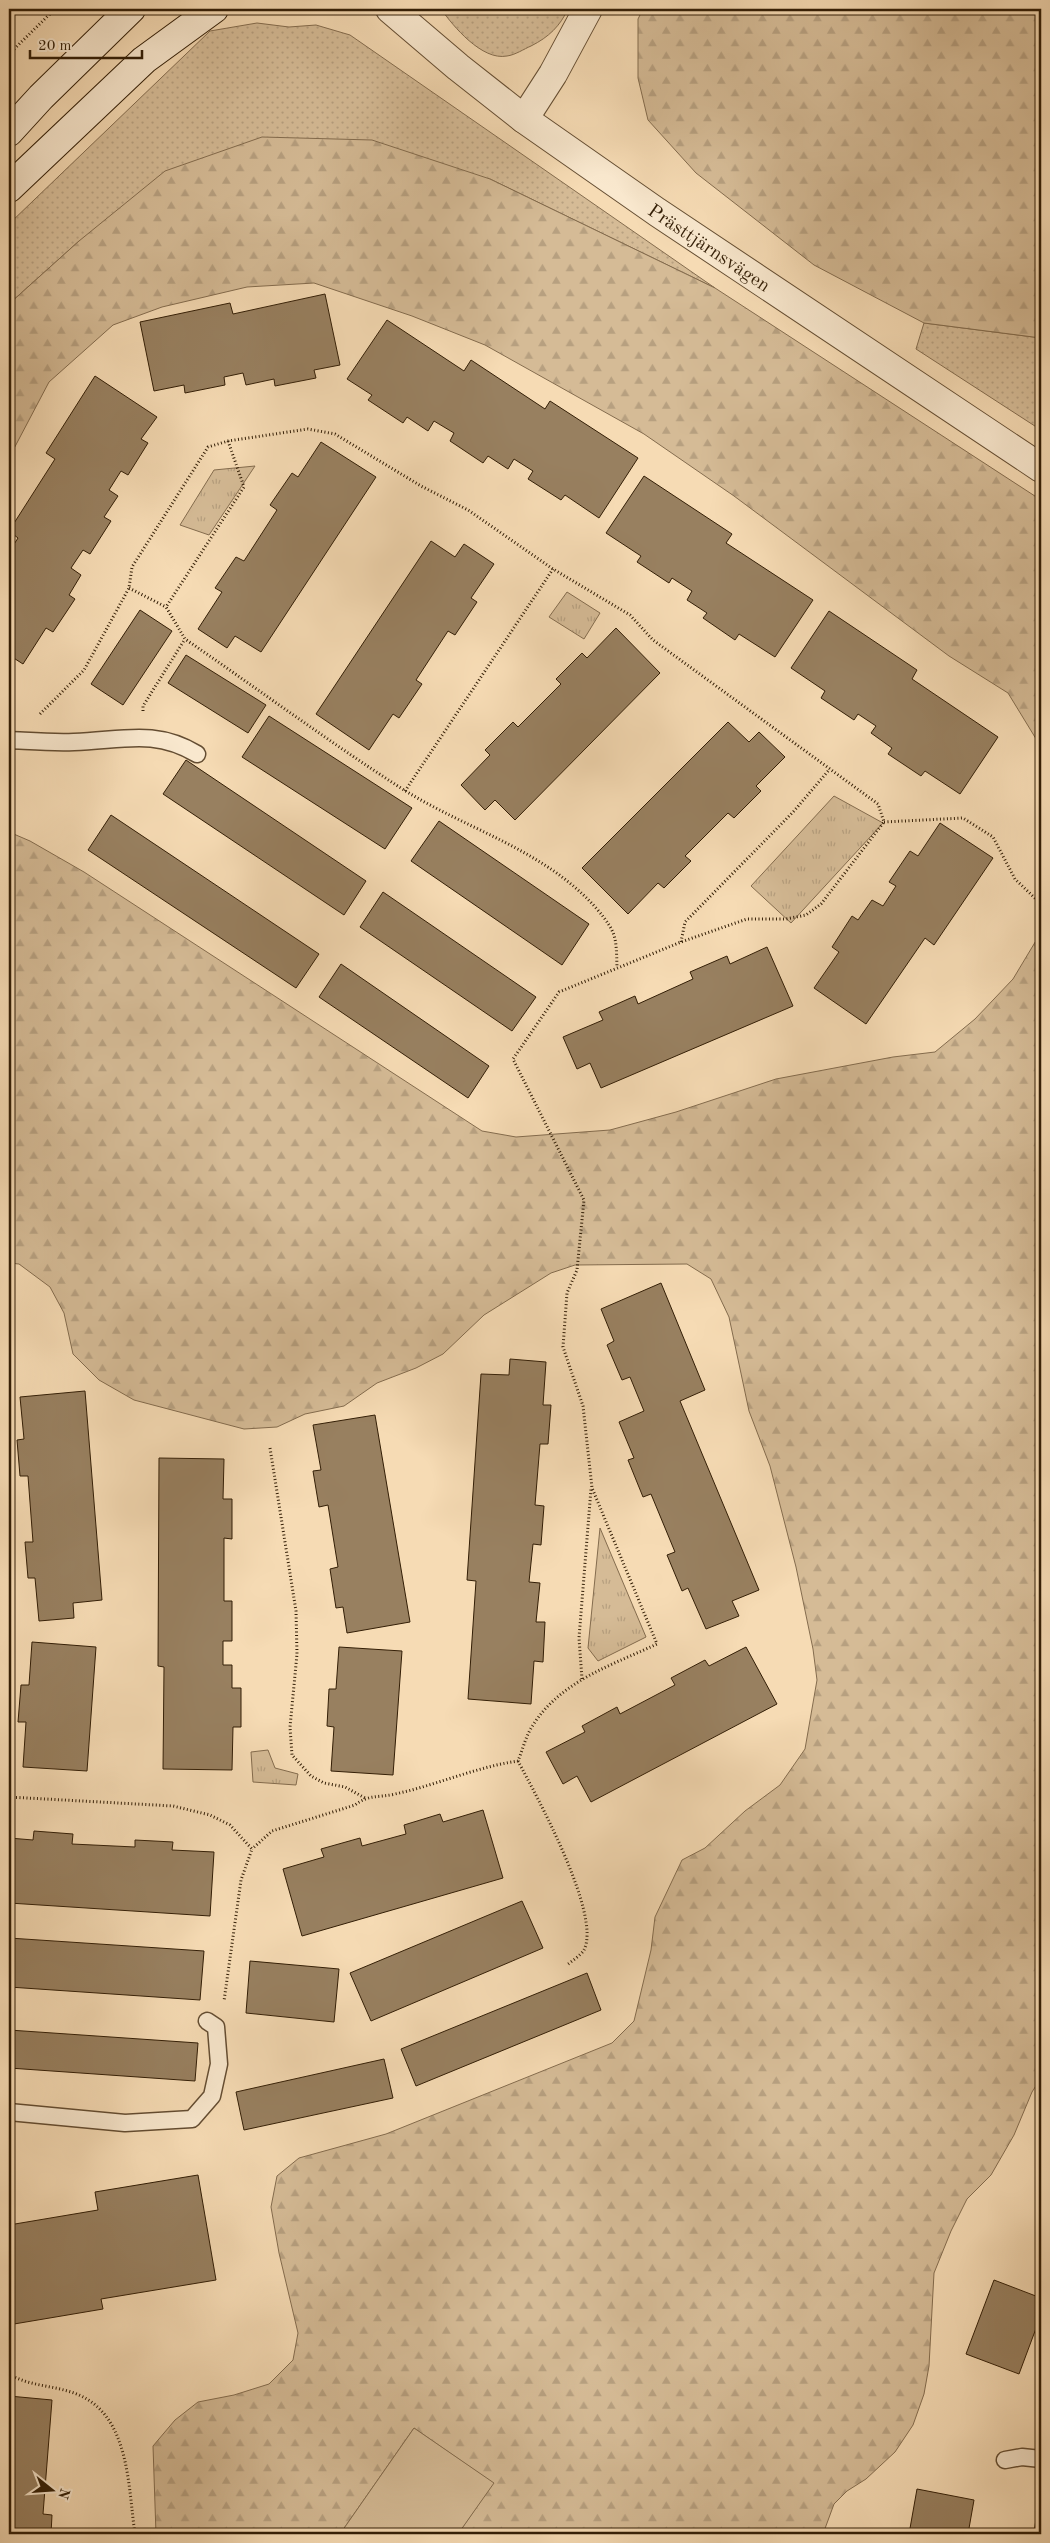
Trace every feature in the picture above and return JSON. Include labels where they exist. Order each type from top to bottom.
[{"type":"street","points":[[9,132],[41,96],[131,9]]},
{"type":"street","points":[[9,188],[144,60],[214,9]]},
{"type":"street","name":"Prästtjärnsvägen","points":[[390,9],[458,67],[524,119],[666,217],[1041,468]]},
{"type":"street","points":[[524,119],[553,74],[588,9]]},
{"type":"lane","points":[[9,740],[74,742],[144,736],[182,745],[197,754]]},
{"type":"lane","points":[[9,2112],[125,2123],[192,2119],[212,2096],[219,2064],[216,2027],[207,2021]]},
{"type":"lane","points":[[1005,2460],[1022,2457],[1041,2459]]},
{"type":"path","points":[[9,54],[56,9]]},
{"type":"path","points":[[9,740],[63,692],[84,670],[129,588],[132,568],[208,447],[228,441],[308,428],[335,434],[421,486],[468,510],[553,569],[630,615],[653,640],[801,746],[829,770],[878,804],[884,822]]},
{"type":"path","points":[[166,606],[244,487],[228,441]]},
{"type":"path","points":[[405,791],[553,569]]},
{"type":"path","points":[[129,588],[166,606],[185,639],[405,791],[494,835],[540,862],[570,884],[596,909],[616,936],[617,967]]},
{"type":"path","points":[[144,736],[143,706],[185,639]]},
{"type":"path","points":[[681,942],[685,922],[794,811],[829,770]]},
{"type":"path","points":[[582,1679],[579,1638],[592,1488],[583,1406],[563,1347],[567,1293],[577,1270],[584,1200],[513,1059],[559,992],[681,942],[747,919],[786,919],[806,916],[821,904],[884,822],[963,818],[994,837],[1015,879],[1041,904]]},
{"type":"path","points":[[270,1448],[296,1611],[297,1654],[290,1727],[292,1755],[311,1776],[324,1783],[345,1787],[365,1798]]},
{"type":"path","points":[[567,1965],[584,1950],[588,1930],[556,1834],[518,1761],[532,1726],[551,1701],[582,1679],[657,1644],[592,1488]]},
{"type":"path","points":[[207,2021],[224,2008],[241,1880],[252,1849],[272,1831],[355,1805],[365,1798],[394,1794],[495,1764],[518,1761]]},
{"type":"path","points":[[9,1797],[173,1806],[210,1815],[230,1825],[252,1849]]},
{"type":"path","points":[[9,2374],[40,2386],[60,2389],[78,2395],[95,2404],[112,2426],[124,2456],[135,2534]]},
{"type":"green space","points":[[441,9],[568,9],[558,26],[543,39],[513,54],[497,56],[478,48],[469,41]]},
{"type":"green space","points":[[643,9],[1041,9],[1041,338],[924,323],[814,265],[696,173],[648,120],[638,78],[638,19]]},
{"type":"green space","points":[[257,23],[289,27],[316,25],[350,35],[715,288],[490,179],[79,241],[9,304],[9,224],[210,31]]},
{"type":"green space","points":[[262,137],[372,140],[490,179],[715,288],[1041,500],[1041,747],[1008,693],[949,656],[734,496],[644,434],[485,345],[412,316],[314,283],[247,287],[162,307],[113,325],[49,382],[9,458],[9,304],[79,241],[165,171]]},
{"type":"green space","points":[[924,323],[1041,338],[1041,430],[916,349]]},
{"type":"green space","points":[[255,466],[209,535],[180,525],[214,470]]},
{"type":"green space","points":[[567,592],[600,613],[584,639],[549,617]]},
{"type":"green space","points":[[834,796],[883,823],[791,923],[751,886]]},
{"type":"green space","points":[[9,832],[30,841],[84,872],[482,1131],[516,1137],[610,1130],[676,1112],[776,1079],[893,1057],[935,1052],[975,1019],[1013,979],[1037,939],[1041,924],[1041,2078],[1032,2092],[1014,2135],[991,2175],[967,2199],[951,2231],[934,2273],[929,2366],[924,2394],[913,2425],[895,2452],[866,2479],[847,2491],[834,2504],[823,2534],[458,2534],[493,2483],[414,2428],[340,2534],[156,2534],[153,2446],[175,2420],[198,2402],[234,2395],[269,2384],[293,2360],[298,2333],[279,2253],[271,2207],[277,2176],[299,2158],[386,2134],[612,2043],[634,2021],[651,1950],[655,1917],[682,1860],[705,1848],[745,1811],[780,1785],[805,1749],[817,1680],[813,1649],[796,1567],[770,1466],[749,1411],[729,1317],[711,1279],[687,1264],[575,1265],[551,1273],[484,1315],[443,1354],[416,1368],[377,1383],[344,1406],[305,1414],[277,1427],[244,1429],[134,1400],[99,1380],[73,1354],[64,1313],[50,1287],[19,1264],[9,1263]]},
{"type":"green space","points":[[600,1528],[646,1637],[598,1661],[588,1648]]},
{"type":"green space","points":[[268,1750],[275,1768],[298,1774],[296,1785],[253,1782],[251,1752]]},
{"type":"green space","points":[[414,2428],[494,2483],[458,2534],[340,2534]]},
{"type":"building","points":[[325,294],[340,365],[314,370],[316,378],[275,386],[274,379],[246,385],[243,373],[224,377],[225,385],[185,393],[184,385],[154,391],[140,322],[230,303],[233,314]]},
{"type":"building","points":[[387,320],[464,371],[471,360],[545,409],[550,401],[638,458],[599,518],[565,495],[561,500],[528,479],[533,471],[514,459],[508,469],[488,456],[483,463],[450,441],[454,433],[434,421],[428,431],[407,417],[403,423],[368,400],[372,395],[347,379]]},
{"type":"building","points":[[95,376],[157,417],[141,439],[148,443],[128,475],[121,471],[109,490],[118,496],[104,517],[111,521],[90,554],[83,550],[71,568],[81,575],[69,595],[75,599],[53,632],[46,628],[23,664],[9,655],[9,552],[18,538],[9,531],[55,459],[46,453]]},
{"type":"building","points":[[321,442],[376,477],[261,652],[235,636],[227,648],[198,629],[222,592],[215,588],[236,557],[244,561],[277,510],[270,505],[292,473],[298,477]]},
{"type":"building","points":[[644,476],[732,534],[726,543],[813,600],[775,657],[739,634],[735,640],[703,618],[707,613],[687,600],[692,591],[672,578],[669,583],[637,562],[641,556],[606,533]]},
{"type":"building","points":[[431,541],[455,557],[464,544],[494,564],[471,598],[477,602],[455,635],[448,631],[416,680],[422,684],[399,718],[393,714],[369,750],[316,714]]},
{"type":"building","points":[[140,610],[172,631],[123,705],[91,684]]},
{"type":"building","points":[[829,611],[917,670],[912,679],[998,737],[960,794],[925,771],[921,776],[888,754],[892,748],[871,733],[876,726],[858,714],[854,720],[821,698],[825,691],[791,668]]},
{"type":"building","points":[[616,628],[660,673],[515,820],[495,800],[485,810],[461,785],[490,755],[485,750],[513,722],[518,727],[561,684],[556,679],[582,653],[587,658]]},
{"type":"building","points":[[186,655],[266,705],[248,733],[168,683]]},
{"type":"building","points":[[269,716],[412,808],[385,849],[242,757]]},
{"type":"building","points":[[728,722],[749,742],[759,732],[785,757],[756,786],[761,791],[734,818],[728,813],[685,856],[691,861],[664,888],[658,883],[628,914],[582,868]]},
{"type":"building","points":[[186,760],[366,881],[344,915],[163,794]]},
{"type":"building","points":[[111,815],[319,954],[296,988],[88,850]]},
{"type":"building","points":[[439,821],[589,924],[562,965],[411,861]]},
{"type":"building","points":[[940,823],[993,858],[934,945],[925,938],[866,1024],[814,988],[839,952],[832,947],[852,916],[858,920],[872,900],[883,906],[896,886],[889,882],[910,851],[918,856]]},
{"type":"building","points":[[383,892],[536,997],[512,1031],[360,927]]},
{"type":"building","points":[[767,947],[793,1006],[601,1088],[590,1063],[577,1069],[563,1037],[603,1020],[599,1012],[635,996],[638,1004],[693,979],[690,972],[727,956],[730,964]]},
{"type":"building","points":[[341,964],[489,1066],[468,1098],[319,997]]},
{"type":"building","points":[[661,1283],[705,1390],[680,1401],[759,1590],[732,1601],[739,1616],[706,1629],[688,1588],[682,1591],[667,1555],[675,1552],[651,1494],[643,1497],[628,1460],[634,1458],[619,1422],[644,1411],[630,1377],[622,1380],[607,1345],[614,1341],[601,1309]]},
{"type":"building","points":[[510,1359],[546,1362],[543,1405],[551,1405],[548,1444],[540,1444],[535,1505],[544,1506],[541,1545],[533,1544],[529,1582],[540,1583],[536,1622],[545,1622],[543,1662],[534,1661],[531,1704],[468,1699],[476,1581],[467,1580],[481,1374],[509,1375]]},
{"type":"building","points":[[85,1391],[102,1600],[73,1603],[74,1618],[39,1621],[35,1578],[28,1578],[25,1542],[33,1542],[28,1476],[20,1476],[17,1440],[24,1439],[20,1397]]},
{"type":"building","points":[[375,1415],[410,1622],[347,1633],[343,1607],[336,1608],[330,1569],[338,1567],[328,1505],[319,1507],[313,1471],[321,1470],[313,1425]]},
{"type":"building","points":[[159,1458],[224,1459],[223,1499],[232,1499],[232,1539],[224,1538],[224,1601],[232,1601],[232,1641],[223,1641],[223,1665],[232,1665],[232,1688],[241,1688],[241,1727],[233,1727],[232,1770],[163,1769],[164,1667],[158,1666]]},
{"type":"building","points":[[32,1642],[96,1647],[87,1771],[23,1767],[26,1722],[18,1722],[21,1685],[29,1685]]},
{"type":"building","points":[[339,1647],[402,1651],[393,1775],[331,1771],[334,1727],[327,1726],[329,1689],[336,1689]]},
{"type":"building","points":[[746,1647],[777,1704],[591,1802],[577,1776],[563,1784],[546,1752],[585,1732],[582,1726],[617,1707],[620,1714],[675,1685],[671,1678],[705,1660],[709,1666]]},
{"type":"building","points":[[483,1810],[503,1878],[302,1936],[283,1869],[324,1857],[321,1849],[360,1838],[362,1846],[406,1834],[404,1825],[440,1814],[443,1822]]},
{"type":"building","points":[[34,1831],[73,1834],[72,1844],[135,1847],[135,1840],[173,1842],[172,1850],[214,1852],[210,1916],[9,1903],[9,1838],[33,1840]]},
{"type":"building","points":[[522,1901],[543,1948],[371,2021],[350,1973]]},
{"type":"building","points":[[9,1938],[204,1951],[200,2000],[9,1987]]},
{"type":"building","points":[[250,1961],[339,1969],[334,2022],[246,2013]]},
{"type":"building","points":[[587,1973],[601,2010],[416,2086],[401,2049]]},
{"type":"building","points":[[9,2030],[198,2043],[195,2081],[9,2068]]},
{"type":"building","points":[[384,2059],[393,2098],[244,2130],[236,2092]]},
{"type":"building","points":[[198,2175],[216,2280],[101,2299],[103,2309],[14,2324],[9,2298],[9,2225],[98,2210],[95,2192]]},
{"type":"building","points":[[994,2280],[1041,2298],[1041,2315],[1019,2374],[966,2354]]},
{"type":"building","points":[[9,2396],[52,2400],[43,2514],[52,2515],[51,2534],[9,2534]]},
{"type":"building","points":[[917,2489],[974,2500],[968,2534],[909,2534]]},
{"type":"building","points":[[1038,2503],[1041,2503],[1041,2534],[1034,2534]]}]
